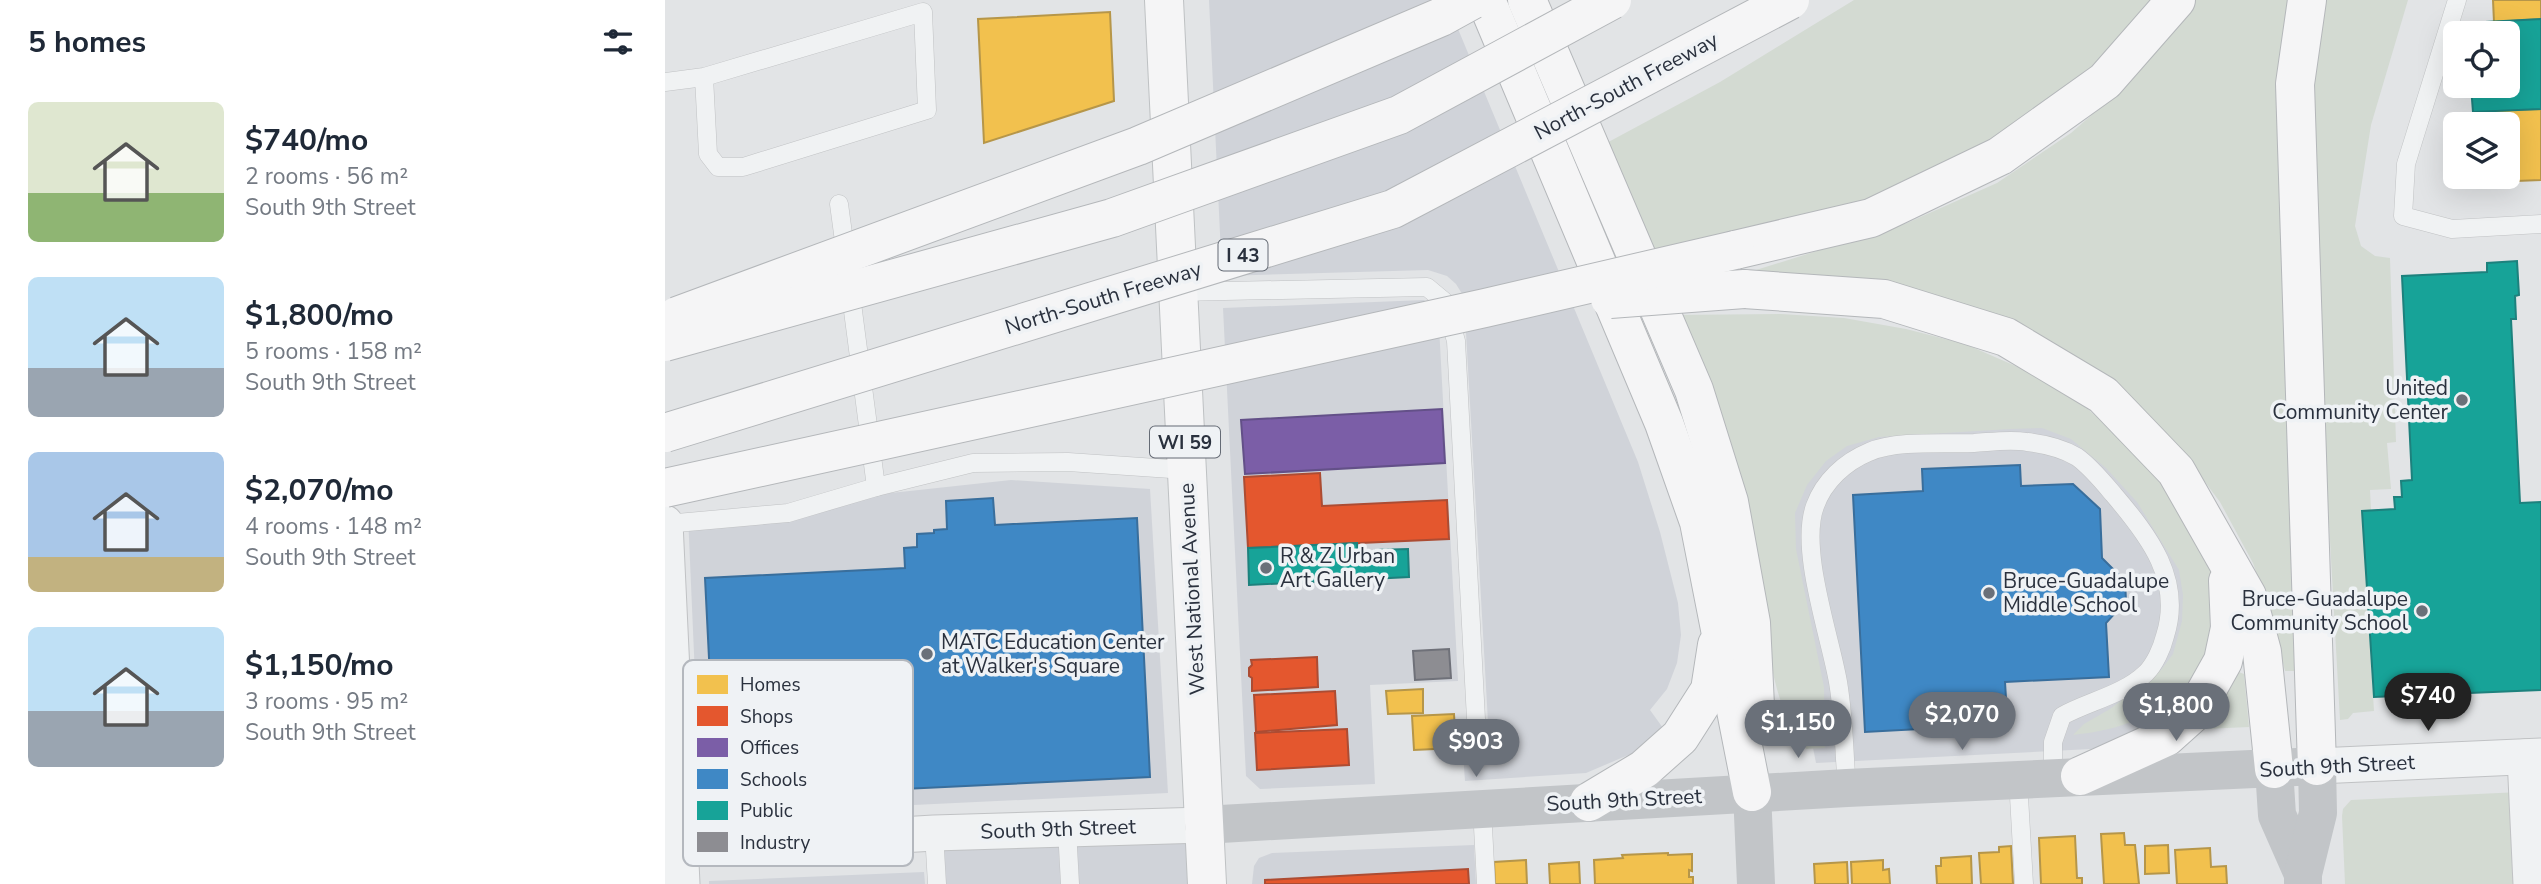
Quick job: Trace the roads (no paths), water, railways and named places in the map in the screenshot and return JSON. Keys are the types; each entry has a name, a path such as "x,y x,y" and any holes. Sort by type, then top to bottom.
{"main road":[{"name":"West National Avenue","path":"1164,0 1207,884"},
{"path":"665,320 1138,146 1441,17 1472,0"},
{"path":"1486,0 1664,423 1699,522 1752,792"},
{"path":"1527,0 1694,390 1729,502 1751,623 1756,696 1752,792"},
{"path":"665,342 1112,218 1399,115 1612,0"},
{"name":"North-South Freeway","path":"665,433 1393,209 1790,0"},
{"path":"665,488 1485,308 1871,218 2000,156 2105,81 2176,0"},
{"path":"2307,0 2295,84 2317,766"},
{"path":"1485,308 1744,289 1884,299 2006,337 2103,395 2176,471 2224,551 2247,596 2262,652 2274,769"},
{"path":"2050,778 2166,737 2195,711 2223,661 2231,628 2224,551"},
{"path":"1589,802 1644,769 1680,737 1710,690 1720,625"}],"street":[{"path":"665,524 673,849 683,884"},
{"name":"South 9th Street","path":"913,834 1204,825 1752,792 2533,756"},
{"path":"2532,884 2533,756"},
{"path":"2303,879 2318,813 2317,766"},
{"path":"2274,769 2277,815 2303,879"},
{"path":"1752,792 1756,884"}],"lane":[{"path":"2457,0 2406,164 2403,216 2452,229 2541,224"},
{"path":"665,82 704,77 923,12 927,110 743,167 718,167 708,154 704,77"},
{"path":"839,204 876,487"},
{"path":"1178,292 1426,287 1445,302 1456,341 1476,719"},
{"path":"1847,788 1838,684 1809,534 1814,507 1826,484 1848,463 1872,450 1900,446 2024,441 2052,446 2077,458 2103,481 2136,520 2157,554 2170,588 2171,617 2162,647 2147,673 2113,694 2061,716 2053,742 2050,778 2024,884"},
{"path":"665,524 788,513 876,487 973,463 1067,462 1186,470"},
{"path":"1482,808 1486,884"},
{"path":"1067,829 1070,884"},
{"path":"934,833 937,884"}],"place":[{"name":"United Community Center","path":"2462,400"},
{"name":"R & Z Urban Art Gallery","path":"1266,568"},
{"name":"Bruce-Guadalupe Middle School","path":"1989,593"},
{"name":"Bruce-Guadalupe Community School","path":"2422,611"},
{"name":"MATC Education Center at Walker's Square","path":"927,654"}]}
